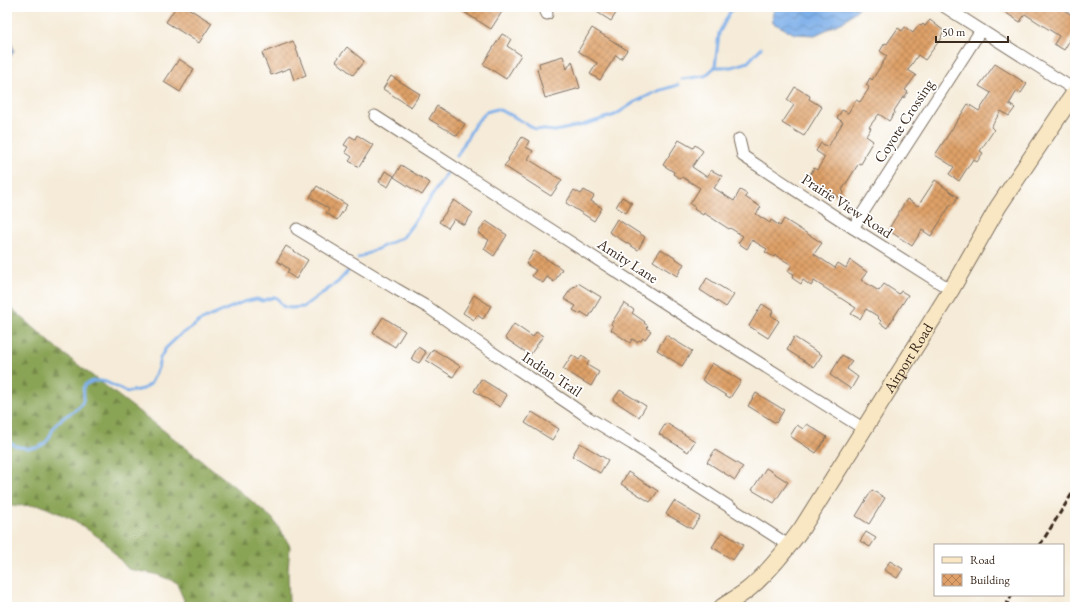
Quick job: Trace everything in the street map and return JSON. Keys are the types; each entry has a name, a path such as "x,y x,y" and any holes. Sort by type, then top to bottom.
{"street":[{"path":"945,7 1075,91"},
{"name":"Coyote Crossing","path":"853,228 981,30"},
{"name":"Airport Road","path":"722,607 750,588 790,546 816,507 950,290 998,207 1075,91"},
{"name":"Amity Lane","path":"375,116 674,309 864,429"},
{"name":"Prairie View Road","path":"739,139 743,156 950,290"},
{"name":"Indian Trail","path":"297,229 429,308 589,418 790,546"}],"green space":[{"path":"7,304 60,351 176,440 273,519 290,546 288,570 290,607 182,607 184,600 176,582 155,574 128,569 104,541 74,520 40,505 12,506 7,509"}],"water":[{"path":"776,7 860,7 843,22 815,35 795,34 773,23 772,18"},
{"path":"7,23 11,30 12,34 9,38 14,50 11,56 7,58"}],"building":[{"path":"176,7 186,7 212,23 199,43 166,22"},
{"path":"456,7 505,7 491,29"},
{"path":"589,7 620,7 611,21"},
{"path":"997,7 1059,7 1075,17 1075,31 1064,50 1054,44 1059,36 1025,14 1020,22"},
{"path":"930,20 944,31 941,36 942,37 925,60 918,55 908,70 916,75 905,90 908,92 904,98 903,97 889,121 879,114 869,127 871,128 866,136 873,141 861,164 859,163 842,190 844,192 840,198 808,178 814,168 817,170 825,157 816,151 821,143 828,147 843,122 837,118 842,110 848,113 856,100 860,102 868,90 869,87 866,85 870,78 872,80 887,56 880,51 885,43 887,44 898,28 902,31 905,27 913,33 919,25 921,26 923,24 925,26"},
{"path":"592,28 627,50 621,59 616,55 600,80 590,74 597,63 578,51"},
{"path":"502,34 511,39 507,46 521,55 506,79 483,64"},
{"path":"293,41 306,75 294,80 290,68 271,75 262,53"},
{"path":"347,47 364,61 353,75 336,61"},
{"path":"563,56 567,69 572,61 580,88 545,98 537,69 540,68 539,63"},
{"path":"179,59 194,69 180,92 164,82"},
{"path":"995,64 1027,84 1021,93 1017,91 1009,104 1015,108 1009,116 1001,111 991,127 994,130 980,151 983,153 977,162 973,159 959,181 949,174 954,167 935,155 968,104 979,111 991,93 979,86"},
{"path":"391,76 420,94 411,107 383,89"},
{"path":"795,87 810,96 809,99 822,107 804,136 782,123 794,105 787,100"},
{"path":"437,106 465,124 457,136 429,119"},
{"path":"357,135 373,145 359,167 349,161 352,157 345,152 348,147 344,145 350,136 355,139"},
{"path":"522,137 529,141 526,147 533,151 528,159 562,180 551,196 504,166"},
{"path":"679,140 693,148 695,145 703,151 692,167 707,177 711,170 722,176 714,188 734,201 740,190 747,194 745,197 761,207 756,214 770,223 771,220 780,226 784,219 822,243 814,254 835,268 838,263 846,268 850,260 867,272 861,280 879,291 884,284 899,294 901,291 908,295 887,328 880,323 881,321 878,318 879,317 866,309 860,319 851,314 856,308 814,281 811,286 803,280 801,284 792,278 794,274 788,271 792,265 775,255 774,257 765,252 767,249 752,240 747,249 738,243 743,236 704,213 703,215 694,209 695,207 690,204 700,188 682,177 681,179 673,174 674,172 663,165"},
{"path":"401,165 430,183 422,195 394,177"},
{"path":"385,171 394,176 388,187 379,182"},
{"path":"935,180 958,197 953,205 951,204 931,236 922,230 912,246 888,230 907,199 918,206"},
{"path":"317,186 347,205 337,220 326,213 329,209 310,197"},
{"path":"574,190 581,194 584,190 594,196 591,201 602,208 594,221 566,203"},
{"path":"622,197 632,203 626,213 616,207"},
{"path":"454,200 473,213 464,225 454,219 448,228 439,222"},
{"path":"617,219 645,237 638,250 609,232"},
{"path":"486,221 507,235 494,256 484,249 489,240 478,233"},
{"path":"286,246 308,260 296,279 287,273 289,269 277,261"},
{"path":"661,249 684,264 677,276 653,261"},
{"path":"534,251 562,269 554,282 547,277 543,283 532,276 536,270 526,264"},
{"path":"707,278 734,295 726,307 700,290"},
{"path":"578,283 601,297 589,317 581,312 580,314 573,310 576,306 564,299 571,289"},
{"path":"474,295 491,306 483,319 477,315 474,320 463,313"},
{"path":"624,303 634,310 632,313 645,322 644,323 648,326 646,328 651,331 645,339 643,338 641,341 639,340 637,342 632,339 630,343 611,330 613,326 611,324"},
{"path":"762,304 773,311 771,315 779,321 768,338 749,326"},
{"path":"383,317 405,331 395,347 373,333"},
{"path":"514,324 533,337 536,332 543,336 530,355 505,338"},
{"path":"666,335 692,351 682,366 657,350"},
{"path":"794,337 822,355 814,367 787,350"},
{"path":"418,347 426,352 419,363 411,359"},
{"path":"433,349 460,366 453,377 426,360"},
{"path":"572,355 579,360 582,356 589,361 587,365 599,372 591,386 563,369"},
{"path":"842,355 852,361 847,369 858,377 851,389 830,375"},
{"path":"712,363 741,381 730,398 702,380"},
{"path":"481,379 507,395 500,407 474,391"},
{"path":"620,390 646,406 639,417 613,400"},
{"path":"756,393 784,410 776,423 748,406"},
{"path":"532,412 559,429 552,440 525,423"},
{"path":"666,423 695,441 688,452 659,434"},
{"path":"807,424 827,437 816,453 790,436 797,425 803,429"},
{"path":"580,443 608,460 600,473 572,456"},
{"path":"715,450 743,467 735,480 707,462"},
{"path":"766,468 788,482 774,503 752,490"},
{"path":"628,472 658,491 650,502 621,484"},
{"path":"872,490 885,498 869,524 856,516"},
{"path":"674,501 700,517 692,529 666,514"},
{"path":"722,532 743,545 733,560 712,547"},
{"path":"866,532 876,538 870,547 860,541"},
{"path":"890,561 903,569 897,578 884,570"}],"waterway":[{"path":"682,79 705,76 715,67 719,33 730,12 735,7"},
{"path":"715,67 732,67 748,62 761,48"},
{"path":"457,156 475,124 486,112 497,109 511,115 535,129 555,131 583,125 615,115 635,102 658,91 678,85"},
{"path":"358,258 403,237 447,173"},
{"path":"7,441 15,446 26,448 41,446 49,438 56,424 77,409 83,401 83,388 86,384 93,381 106,382 127,392 143,389 150,384 153,379 158,368 160,358 166,348 181,334 200,321 243,302 257,299 262,301 274,297 277,298 284,307 303,307 338,282 349,270"},
{"path":"7,416 11,418 7,425"}],"railway":[{"path":"1041,544 1075,489"},
{"path":"1005,607 1011,596"}]}
